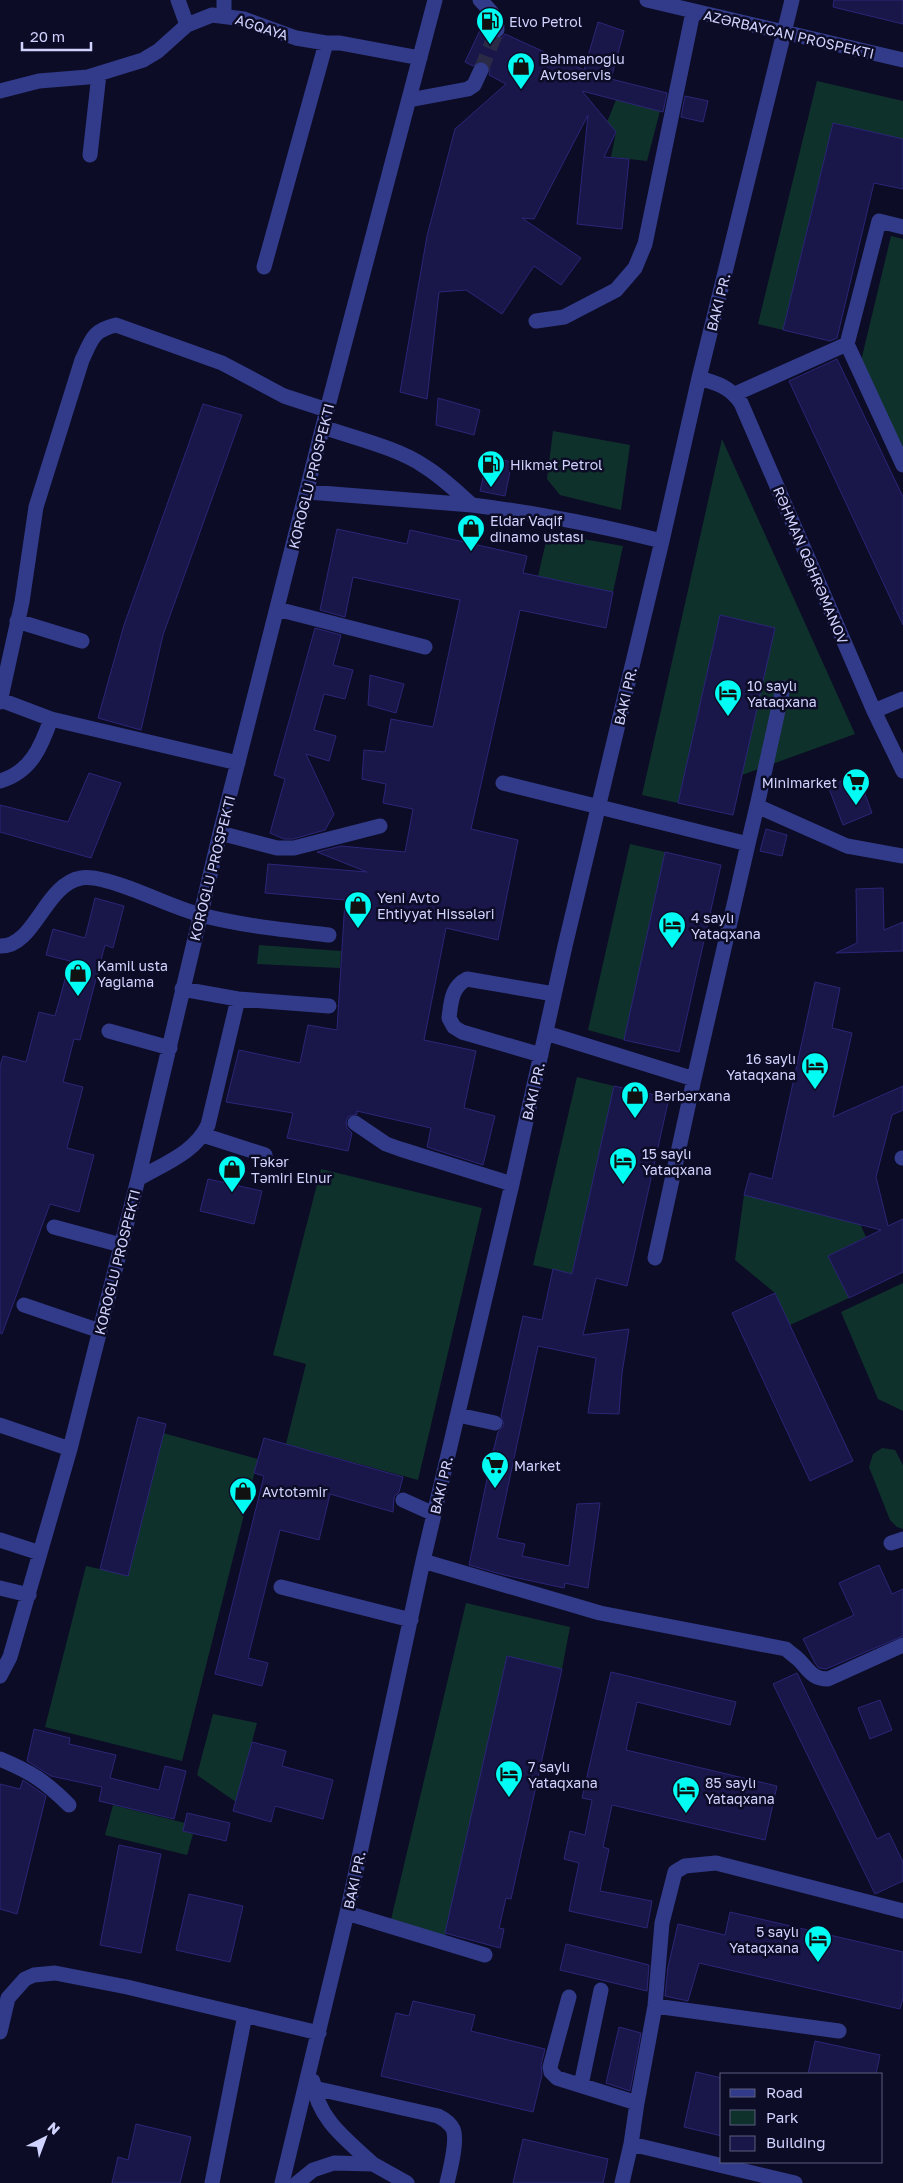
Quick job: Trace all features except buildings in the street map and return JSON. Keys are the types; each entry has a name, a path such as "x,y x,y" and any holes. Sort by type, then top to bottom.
{"street":[{"path":"178,0 187,25"},
{"path":"480,0 493,14 497,22 496,30"},
{"name":"AZƏRBAYCAN PROSPEKTI","path":"647,0 667,2 693,12 903,60"},
{"path":"282,2183 347,1913 423,1561 512,1184 554,994 699,378 792,0"},
{"name":"KOROĞLU PROSPEKTI","path":"0,1676 10,1657 70,1449 170,1048 182,989 220,832 308,492 327,410 420,58 433,1"},
{"name":"AĞQAYA","path":"0,91 39,81 88,77 143,60 158,51 187,25 224,8 244,19 296,38 326,43 340,43 420,58"},
{"path":"536,321 564,317 616,290 635,268 645,244 693,12"},
{"path":"264,267 326,43"},
{"path":"409,100 468,89 474,85 481,70"},
{"path":"90,155 99,74"},
{"path":"903,227 879,221 847,344 903,465"},
{"path":"238,763 51,720 0,701 22,602 36,507 82,360 91,340 100,329 116,326 213,360 244,373 284,396 327,410"},
{"path":"699,378 722,385 735,394 847,344"},
{"name":"RƏHMAN QƏHRƏMANOV","path":"735,394 741,403 874,711 903,771"},
{"path":"323,427 407,456 444,480 472,505"},
{"path":"308,492 423,503 472,505 580,522 662,541"},
{"path":"277,609 425,647"},
{"path":"17,621 82,640"},
{"path":"655,1258 783,688"},
{"path":"874,711 903,699"},
{"path":"0,781 11,778 37,755 51,720"},
{"path":"502,783 748,844"},
{"path":"757,806 847,846 903,856"},
{"path":"220,832 277,848 294,848 380,826"},
{"path":"0,946 8,946 21,939 56,894 71,881 83,877 123,886 200,915 244,924 329,935"},
{"path":"541,1055 462,1032 454,1026 449,1018 453,995 458,983 467,979 554,994"},
{"path":"182,989 238,999 329,1006"},
{"path":"138,1179 192,1147 203,1135 208,1125 238,999"},
{"path":"109,1031 170,1048"},
{"path":"546,1033 694,1079"},
{"path":"354,1123 386,1144 512,1184"},
{"path":"203,1135 265,1156"},
{"path":"54,1227 122,1245"},
{"path":"24,1304 100,1331"},
{"path":"458,1415 496,1423"},
{"path":"0,1425 70,1449"},
{"path":"403,1500 434,1514"},
{"path":"0,1540 40,1553"},
{"path":"423,1561 600,1614 786,1649 799,1660 810,1674 819,1679 828,1679 903,1645"},
{"path":"281,1586 410,1620"},
{"path":"0,1588 29,1595"},
{"path":"0,1759 29,1771 51,1787 69,1805"},
{"path":"622,2183 631,2144 655,2006 662,1923 675,1872 684,1866 716,1863 903,1911"},
{"path":"347,1913 485,1956"},
{"path":"0,2032 8,1998 25,1979 34,1975 55,1973 127,1987 319,2033"},
{"path":"581,2085 601,1990"},
{"path":"569,1996 550,2067 551,2072 557,2078 637,2103"},
{"path":"655,2006 839,2031"},
{"path":"212,2183 245,2015"},
{"path":"311,2062 314,2088 328,2122 374,2164 406,2183"},
{"path":"314,2088 438,2116 447,2122 453,2128 455,2137 447,2183"},
{"path":"631,2144 795,2183"},
{"path":"297,2183 313,2170 334,2163 374,2164"}],"green space":[{"path":"817,81 903,101 903,139 833,123 783,330 758,324"},
{"path":"616,100 660,111 647,161 611,157 616,132 607,122"},
{"path":"891,236 903,239 903,459 860,365"},
{"path":"553,431 630,445 621,510 560,495 547,479"},
{"path":"722,439 855,734 742,775 774,628 720,615 678,803 642,795"},
{"path":"548,533 623,546 613,592 538,576"},
{"path":"630,844 665,852 624,1040 588,1030"},
{"path":"259,945 341,951 340,968 257,964"},
{"path":"577,1077 614,1086 572,1274 533,1265"},
{"path":"321,1169 482,1208 418,1480 286,1444 306,1364 273,1355"},
{"path":"744,1195 858,1219 866,1237 828,1256 849,1298 790,1325 775,1293 735,1260"},
{"path":"903,1283 903,1411 878,1399 841,1312"},
{"path":"163,1433 258,1459 182,1761 45,1727 86,1566 100,1569"},
{"path":"882,1448 895,1450 903,1465 903,1529 897,1527 890,1520 869,1467 873,1454"},
{"path":"466,1603 570,1627 562,1669 507,1656 445,1936 390,1924"},
{"path":"213,1714 257,1723 236,1802 197,1775"},
{"path":"113,1805 185,1823 183,1831 193,1834 187,1855 105,1835"}],"tunnel":[{"path":"481,70 497,30"}],"place":[{"name":"Elvo Petrol","path":"490,45"},
{"name":"Bəhmanoğlu Avtoservis","path":"521,90"},
{"name":"Hikmət Petrol","path":"491,488"},
{"name":"Eldar Vaqif dinamo ustası","path":"471,552"},
{"name":"10 saylı Yataqxana","path":"728,717"},
{"name":"Minimarket","path":"856,806"},
{"name":"Yeni Avto Ehtiyyat Hissələri","path":"358,929"},
{"name":"4 saylı Yataqxana","path":"672,949"},
{"name":"Kamil usta Yağlama","path":"78,997"},
{"name":"16 saylı Yataqxana","path":"815,1090"},
{"name":"Bərbərxana","path":"635,1119"},
{"name":"15 saylı Yataqxana","path":"623,1185"},
{"name":"Təkər Təmiri Elnur","path":"232,1193"},
{"name":"Market","path":"495,1489"},
{"name":"Avtotəmir","path":"243,1515"},
{"name":"7 saylı Yataqxana","path":"509,1798"},
{"name":"85 saylı Yataqxana","path":"686,1814"},
{"name":"5 saylı Yataqxana","path":"818,1963"}]}
